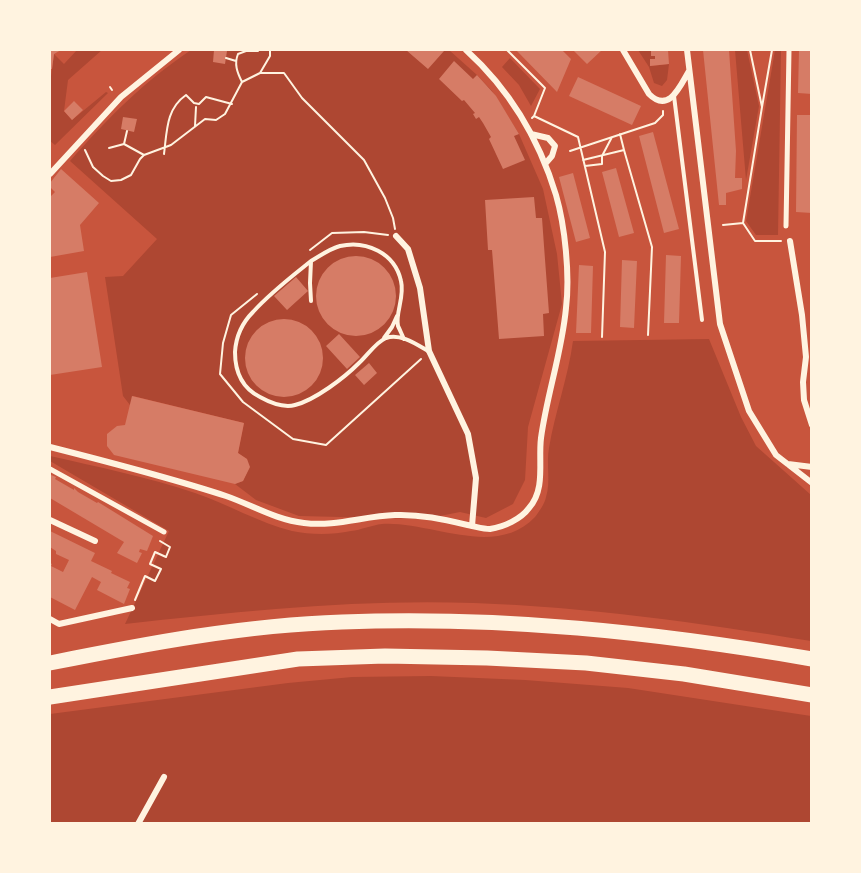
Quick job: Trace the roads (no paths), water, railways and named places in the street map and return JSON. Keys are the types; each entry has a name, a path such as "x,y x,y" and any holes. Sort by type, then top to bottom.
{"highway":[{"path":"50,663 212,634 267,627 342,622 440,621 559,626 682,638 812,659"},
{"path":"50,697 298,659 406,656 586,663 684,674 812,695"}],"street":[{"path":"50,174 121,97 179,50"},
{"path":"50,447 228,497 268,514 303,523 337,524 395,515 427,516 489,529 518,519 530,508 539,485 540,439 567,306 567,258 556,197 545,164 528,126 501,86 466,50"},
{"path":"623,50 654,99 663,101 674,96 689,71"},
{"path":"687,50 720,324 749,411 776,455 812,483"},
{"path":"786,226 789,50"},
{"path":"531,134 548,138 555,146 552,156 545,164"},
{"path":"396,236 408,249 420,288 429,351 468,434 476,478 472,526"},
{"path":"790,241 806,357 803,382 804,400 812,425"},
{"path":"788,464 812,466"},
{"path":"50,469 164,532"},
{"path":"50,520 95,541"},
{"path":"50,619 59,624 132,609"},
{"path":"138,824 164,777"}],"lane":[{"path":"674,96 702,320"},
{"path":"353,244 369,247 385,254 395,265 401,280 402,298 398,312 384,339 358,365 328,387 293,406 269,402 253,394 241,381 235,364 236,343 241,325 262,303 311,261 329,250 353,244"},
{"path":"311,261 311,301"},
{"path":"398,312 398,325 405,339"},
{"path":"384,339 392,337 405,339 429,351"}]}
